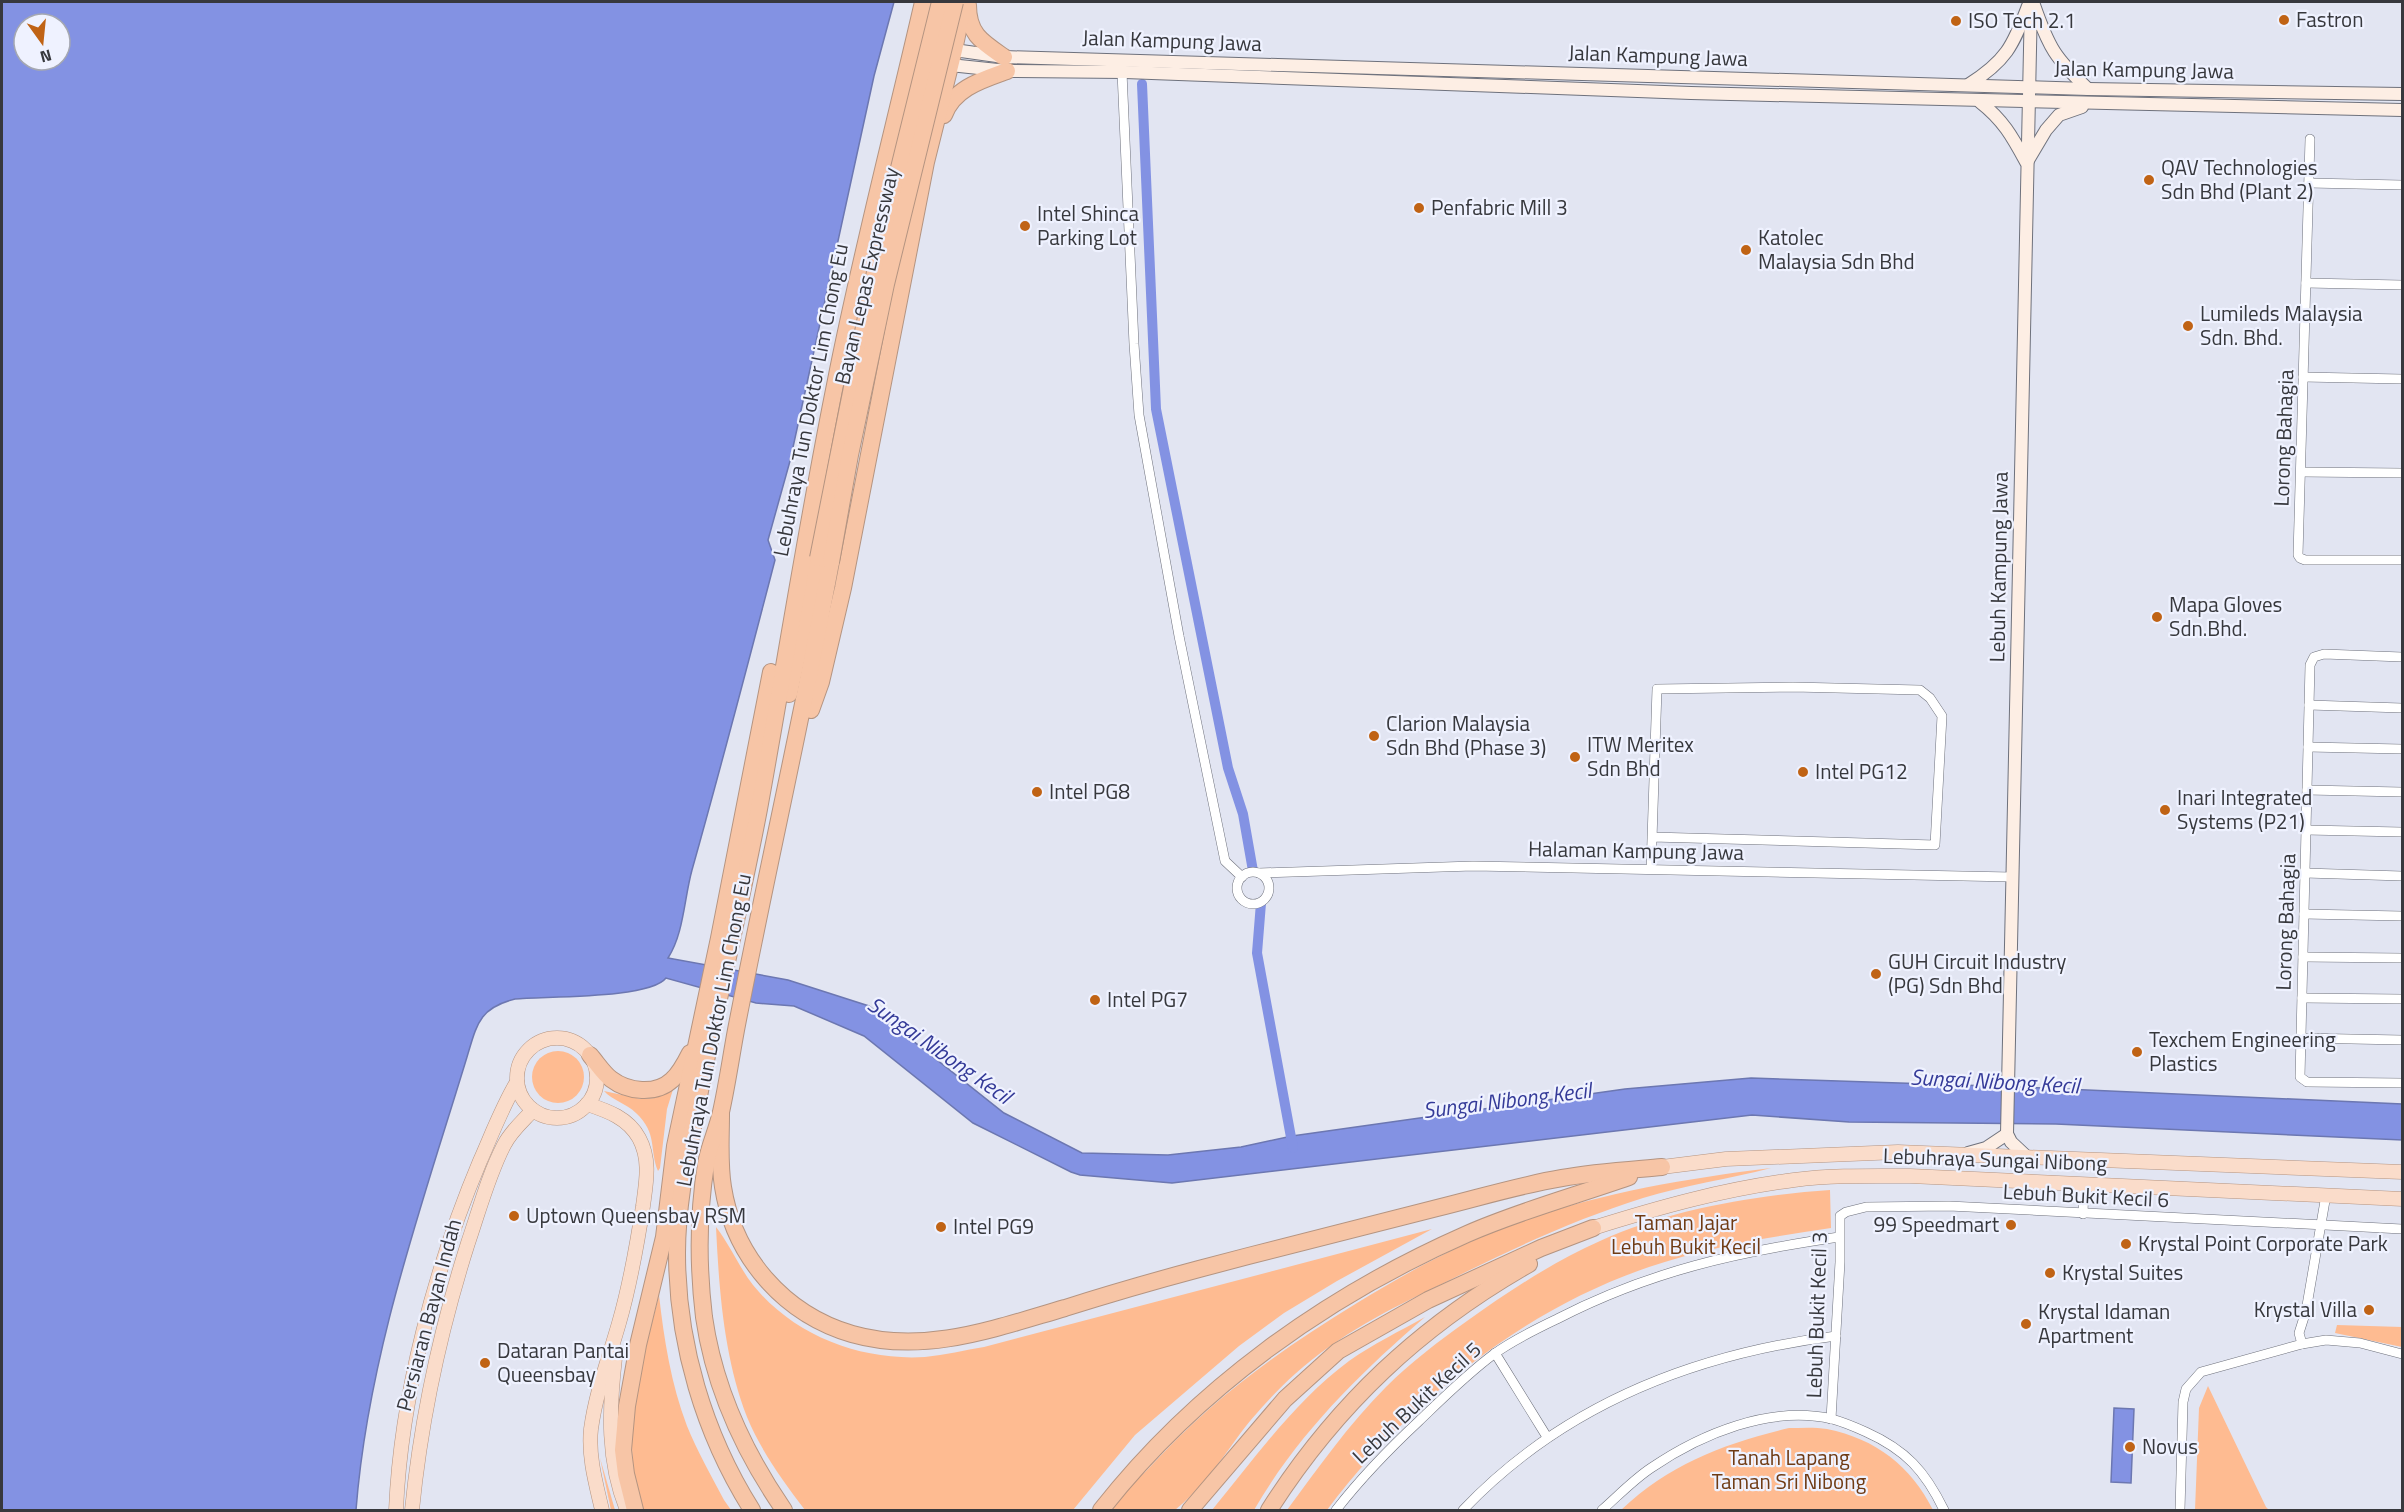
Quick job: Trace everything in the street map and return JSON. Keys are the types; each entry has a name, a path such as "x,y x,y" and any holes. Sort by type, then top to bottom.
{"highway":[{"name":"Lebuhraya Tun Doktor Lim Chong Eu","path":"758,811 792,608 847,328 874,202 923,2"},
{"path":"930,2 928,34 934,52 952,58"},
{"name":"Bayan Lepas Expressway","path":"825,560 882,237 940,2"},
{"name":"Bayan Lepas Expressway","path":"825,560 886,284 954,2"},
{"name":"Lebuhraya Tun Doktor Lim Chong Eu","path":"793,759 821,682 843,588 926,162 966,2"},
{"path":"926,162 946,108 957,94 1005,64 980,41 971,27 966,2"},
{"name":"Lebuhraya Tun Doktor Lim Chong Eu","path":"784,1510 758,1469 734,1422 718,1380 704,1317 700,1264 703,1201 711,1143 721,1114 753,942 793,759 825,560"},
{"name":"Lebuhraya Tun Doktor Lim Chong Eu","path":"752,1510 721,1454 704,1411 687,1351 678,1286 679,1211 711,1009 725,939 825,560"},
{"path":"725,939 729,879 778,634 792,608"},
{"path":"590,1055 613,1081 624,1087 647,1090 671,1082 681,1071 711,1009"},
{"path":"635,1510 623,1450 626,1413 638,1345 664,1238 675,1146 699,1036"},
{"path":"721,1114 723,1185 727,1203 737,1235 761,1274 782,1296 833,1327 854,1334 901,1341 960,1338 1008,1326 1197,1269 1561,1178 1662,1167"},
{"path":"1101,1510 1125,1480 1220,1388 1295,1330 1346,1297 1416,1258 1468,1234 1520,1213 1662,1167"},
{"path":"1190,1510 1285,1399 1322,1364 1348,1345 1479,1275 1593,1228"},
{"path":"1269,1510 1310,1450 1335,1420 1411,1344 1496,1282 1593,1228"}],"main road":[{"path":"564,1038 583,1047 590,1055 596,1067 598,1080 595,1093 578,1112 567,1117 555,1118 544,1116 533,1110 525,1102 517,1082 520,1061 526,1052 543,1040 564,1038"},
{"name":"Persiaran Bayan Indah","path":"396,1510 406,1421 416,1368 445,1253 468,1190 505,1102 517,1082"},
{"path":"587,1104 612,1113 624,1121 639,1137 645,1152 647,1180 639,1234 620,1320 598,1391 591,1430 593,1468 602,1510"},
{"name":"Persiaran Bayan Indah","path":"412,1510 424,1414 452,1295 480,1206 504,1144 533,1110"},
{"name":"Lebuhraya Sungai Nibong","path":"1662,1167 1725,1159 1852,1153 1965,1154 2403,1172"},
{"name":"Lebuhraya Sungai Nibong","path":"1593,1228 1682,1201 1805,1179 1910,1176 2403,1199"},
{"path":"620,1320 610,1402 610,1423 612,1456 627,1510"}],"street":[{"path":"1967,85 2002,59 2014,42 2031,2"},
{"path":"2031,2 2048,45 2060,63 2088,89"},
{"name":"Lebuh Kampung Jawa","path":"2007,1131 2031,2"},
{"path":"914,42 932,46"},
{"name":"Jalan Kampung Jawa","path":"952,58 1122,72 1980,102 2403,110"},
{"name":"Jalan Kampung Jawa","path":"1005,64 2403,94"},
{"path":"1122,72 1139,415 1179,636 1222,849 1225,861 1242,877"},
{"path":"1980,102 1998,116 2026,163 2046,130 2059,115 2090,104"},
{"name":"Lorong Bahagia","path":"2310,139 2298,555 2300,558 2403,560"},
{"path":"2309,183 2403,185"},
{"path":"2306,283 2403,285"},
{"path":"2303,377 2403,379"},
{"path":"2301,472 2403,473"},
{"name":"Lorong Bahagia","path":"2403,657 2324,654 2314,657 2310,665 2300,1077 2302,1080 2403,1083"},
{"path":"1651,869 1657,689 1792,687 1920,690 1930,698 1942,716 1935,845 1653,837"},
{"path":"2309,705 2403,708"},
{"path":"2308,747 2403,749"},
{"path":"2307,790 2403,792"},
{"path":"2306,830 2403,832"},
{"name":"Halaman Kampung Jawa","path":"1259,873 1473,866 2012,877"},
{"path":"1246,873 1259,873 1265,878 1269,888 1263,900 1247,903 1239,896 1237,886 1242,877 1246,873"},
{"path":"2305,873 2403,876"},
{"path":"2304,914 2403,916"},
{"path":"2303,957 2403,958"},
{"path":"2302,998 2403,999"},
{"path":"2301,1038 2403,1040"},
{"path":"1965,1154 1986,1148 2007,1131 2011,1142 2027,1157"},
{"path":"2083,1214 2084,1184"},
{"path":"2301,1344 2299,1333 2324,1226 2326,1196"},
{"name":"Lebuh Bukit Kecil 6","path":"1842,1213 1866,1207 1905,1206 2403,1229"},
{"name":"Lebuh Bukit Kecil 3","path":"1831,1419 1839,1222 1842,1213"},
{"name":"Lebuh Bukit Kecil 5","path":"1336,1510 1394,1445 1456,1385 1495,1353 1529,1333 1590,1302 1666,1273 1725,1257 1839,1237"},
{"path":"1463,1510 1521,1456 1547,1437 1601,1405 1685,1370 1756,1350 1836,1336"},
{"path":"2180,1510 2183,1402 2186,1389 2195,1377 2212,1367 2301,1344 2326,1340 2360,1343 2403,1354"},
{"path":"1495,1353 1547,1437"},
{"path":"1602,1510 1650,1469 1724,1430 1758,1420 1793,1416 1831,1419 1853,1426 1896,1446 1921,1472 1944,1510"}],"green space":[{"path":"553,1051 563,1051 577,1058 584,1077 577,1096 563,1103 553,1103 543,1099 536,1092 532,1082 532,1072 536,1062 543,1055"},
{"path":"675,1083 667,1109 658,1171 650,1135 643,1121 632,1110 604,1091 641,1099 655,1098"},
{"path":"1771,1168 1659,1193 1591,1216 1516,1248 1403,1303 1347,1335 1295,1374 1257,1413 1216,1467 1175,1510 1109,1510 1197,1420 1247,1378 1328,1321 1432,1260 1511,1225 1607,1196 1705,1177"},
{"name":"Taman Jajar Lebuh Bukit Kecil","path":"1830,1190 1831,1228 1739,1243 1671,1260 1601,1286 1556,1308 1470,1364 1431,1397 1359,1470 1327,1510 1287,1510 1347,1431 1372,1401 1396,1378 1425,1352 1499,1299 1548,1268 1600,1241 1654,1221 1743,1200"},
{"path":"716,1227 753,1285 788,1318 830,1342 877,1355 901,1357 925,1357 984,1347 1432,1229 1284,1313 1239,1346 1135,1435 1073,1510 805,1510 759,1442 739,1394 724,1324"},
{"path":"659,1295 669,1361 681,1410 700,1454 731,1510 642,1510 635,1481 632,1428 639,1376"},
{"path":"1425,1317 1331,1406 1290,1456 1254,1510 1212,1510 1276,1431 1329,1377 1367,1349"},
{"path":"2337,1325 2402,1327 2402,1347 2335,1333"},
{"path":"2208,1386 2269,1510 2195,1510 2199,1408"},
{"name":"Tanah Lapang Taman Sri Nibong","path":"1789,1428 1827,1429 1876,1447 1903,1468 1914,1480 1933,1510 1621,1510 1659,1480 1699,1457 1742,1441"},
{"path":"600,1458 615,1510 611,1510"}],"water":[{"path":"2,2 894,2 874,76 790,461 768,540 775,560 692,870 681,927 668,958 788,980 869,1006 1004,1113 1082,1153 1168,1155 1241,1147 1292,1136 1625,1089 1751,1078 2402,1104 2402,1140 2056,1124 1849,1122 1752,1115 1172,1183 1080,1175 1071,1172 973,1123 864,1036 794,1006 756,1003 666,978 656,985 619,993 515,999 494,1007 481,1019 470,1045 415,1225 385,1338 362,1452 356,1510 2,1510"},
{"path":"2114,1408 2134,1409 2131,1483 2111,1482"}],"waterway":[{"path":"1142,84 1156,409 1228,768 1243,814 1253,871"},
{"path":"1261,903 1257,953 1293,1148"}],"place":[{"name":"Fastron","path":"2284,20"},
{"name":"ISO Tech 2.1","path":"1956,21"},
{"name":"QAV Technologies Sdn Bhd (Plant 2)","path":"2149,180"},
{"name":"Penfabric Mill 3","path":"1419,208"},
{"name":"Intel Shinca Parking Lot","path":"1025,226"},
{"name":"Katolec Malaysia Sdn Bhd","path":"1746,250"},
{"name":"Lumileds Malaysia Sdn. Bhd.","path":"2188,326"},
{"name":"Mapa Gloves Sdn.Bhd.","path":"2157,617"},
{"name":"Clarion Malaysia Sdn Bhd (Phase 3)","path":"1374,736"},
{"name":"ITW Meritex Sdn Bhd","path":"1575,757"},
{"name":"Intel PG12","path":"1803,772"},
{"name":"Intel PG8","path":"1037,792"},
{"name":"Inari Integrated Systems (P21)","path":"2165,810"},
{"name":"GUH Circuit Industry (PG) Sdn Bhd","path":"1876,974"},
{"name":"Intel PG7","path":"1095,1000"},
{"name":"Texchem Engineering Plastics","path":"2137,1052"},
{"name":"Uptown Queensbay RSM","path":"514,1216"},
{"name":"99 Speedmart","path":"2011,1225"},
{"name":"Intel PG9","path":"941,1227"},
{"name":"Krystal Point Corporate Park","path":"2126,1244"},
{"name":"Krystal Suites","path":"2050,1273"},
{"name":"Krystal Villa","path":"2369,1310"},
{"name":"Krystal Idaman Apartment","path":"2026,1324"},
{"name":"Dataran Pantai Queensbay","path":"485,1363"},
{"name":"Novus","path":"2130,1447"}],"water label":[{"name":"Sungai Nibong Kecil","path":"940,1050"},
{"name":"Sungai Nibong Kecil","path":"1995,1081"},
{"name":"Sungai Nibong Kecil","path":"1507,1100"}]}
